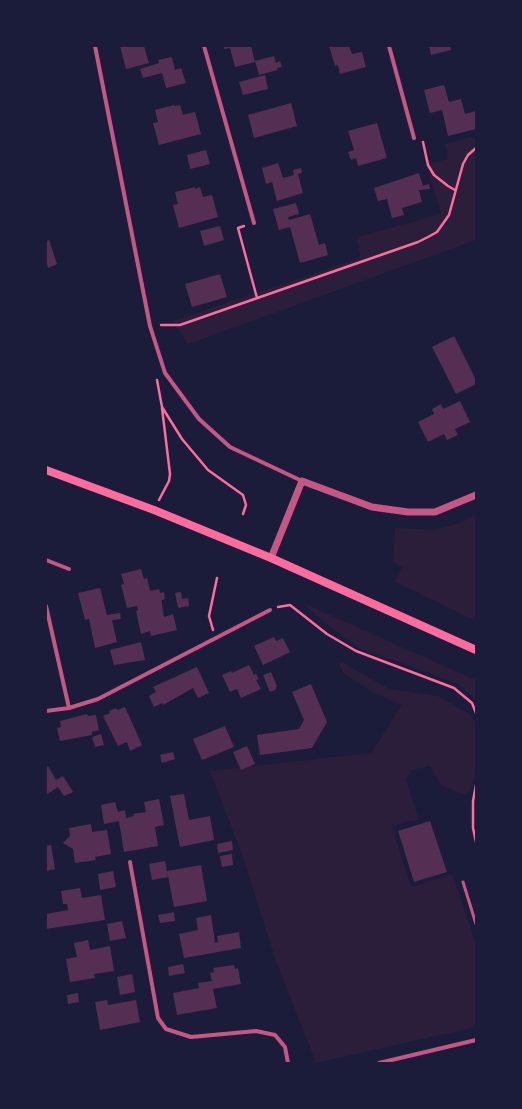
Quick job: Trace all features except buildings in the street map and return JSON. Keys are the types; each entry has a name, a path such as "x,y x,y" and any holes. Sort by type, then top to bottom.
{"main road":[{"path":"46,470 154,510 271,558 476,650"}],"street":[{"path":"95,46 150,326 165,373 199,419 230,446 302,481 372,507 408,512 435,512 476,495"},
{"path":"204,46 254,223"},
{"path":"389,46 414,138"},
{"path":"271,558 302,481"},
{"path":"46,560 69,570"},
{"path":"46,606 69,708"},
{"path":"46,711 69,708 98,699 173,662 215,638 270,610"},
{"path":"130,862 158,1018 166,1029 191,1037 256,1031 275,1035 284,1047 288,1063"},
{"path":"379,1063 476,1040"}],"lane":[{"path":"463,882 476,924"}],"path":[{"path":"414,138 422,136 428,165 434,175 455,190"},
{"path":"150,326 180,325 418,242 428,237 437,232 449,215 463,164 468,155 476,148"},
{"path":"254,223 238,228 257,298"},
{"path":"154,510 169,481 170,474 162,407 157,380 165,373"},
{"path":"162,407 182,439 208,470 243,495 246,506 243,514"},
{"path":"215,638 209,616 217,578"},
{"path":"270,610 287,604 290,605 327,634 356,651 454,688 472,703 476,713"},
{"path":"476,786 472,801 473,828 476,842"}],"shaded area":[{"path":"476,136 476,240 188,344 173,321 360,258 357,237 441,214 426,164 448,159 445,144"},
{"path":"476,514 476,621 395,582 402,567 393,562 395,528 435,530 461,523"},
{"path":"303,603 476,680 476,700 458,684 357,647 326,624"},
{"path":"342,662 389,689 438,696 470,714 476,723 476,769 473,785 465,795 441,785 430,766 412,770 406,779 419,820 403,822 392,827 411,887 452,874 476,944 476,1027 316,1063 276,961 243,858 210,771 371,753 402,705 370,691 342,672 339,663"}]}
